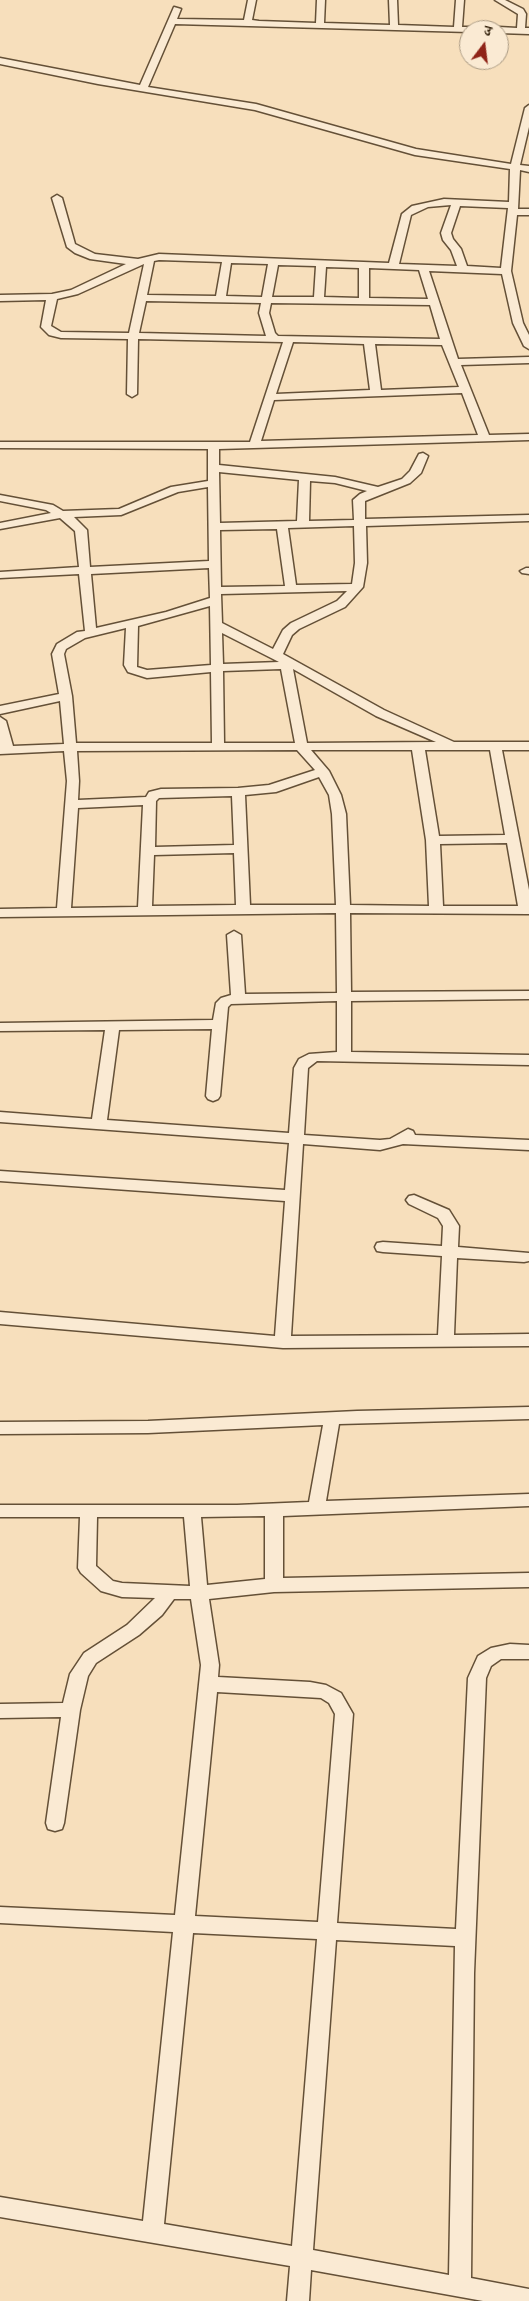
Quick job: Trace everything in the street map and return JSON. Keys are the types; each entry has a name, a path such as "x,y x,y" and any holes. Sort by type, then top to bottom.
{"street":[{"path":"252,0 248,18 252,22"},
{"path":"320,26 321,0"},
{"path":"393,0 394,27"},
{"path":"172,21 458,29 460,0"},
{"path":"499,0 520,11 522,14 525,31 509,30"},
{"path":"142,88 178,9"},
{"path":"0,61 256,107 415,152 529,169"},
{"path":"528,112 515,167 513,208 506,271 518,323 529,346"},
{"path":"57,198 70,245 78,251 94,256 138,262"},
{"path":"457,202 446,233 448,240 456,248 463,269"},
{"path":"393,266 407,214 415,208 427,204 457,202 513,208 529,212"},
{"path":"0,298 52,297 74,292 150,258 227,259 506,271"},
{"path":"132,394 133,336 150,258"},
{"path":"221,299 227,259"},
{"path":"274,261 265,299 264,313 270,334 276,340"},
{"path":"319,300 321,263"},
{"path":"364,265 364,301"},
{"path":"423,267 446,342 485,438"},
{"path":"52,297 46,327 53,333 276,340 446,342"},
{"path":"141,298 434,302"},
{"path":"254,445 289,340"},
{"path":"369,341 376,393"},
{"path":"454,362 529,360"},
{"path":"270,397 466,390"},
{"path":"0,445 214,446 529,437"},
{"path":"214,446 215,668 218,747"},
{"path":"276,655 287,633 295,626 341,604 357,587 361,563 359,500 364,496 406,481 415,472 422,456"},
{"path":"214,468 335,480 381,491"},
{"path":"303,525 305,476"},
{"path":"0,526 63,514 121,512 175,489 214,483"},
{"path":"0,498 49,507 63,514 81,530 91,633"},
{"path":"215,527 529,518"},
{"path":"282,526 291,589"},
{"path":"0,576 216,564"},
{"path":"64,912 73,781 66,696 58,654 61,647 74,638 132,624 216,596 291,589 357,587"},
{"path":"132,624 132,669 147,674 215,668 291,665"},
{"path":"216,625 276,655 380,713 452,744"},
{"path":"291,665 302,748 323,771 334,795 339,814 343,908 344,1056"},
{"path":"0,710 66,696"},
{"path":"0,721 4,750 71,747 302,748 452,744 529,746"},
{"path":"418,745 433,840 436,909"},
{"path":"0,914 343,908 528,910 495,745"},
{"path":"146,910 150,801 154,795 161,793 238,792 271,788 323,771"},
{"path":"238,792 243,909"},
{"path":"72,804 150,801"},
{"path":"433,840 513,839"},
{"path":"148,851 241,849"},
{"path":"234,935 238,998"},
{"path":"213,1096 221,1006 226,1001 238,998 529,995"},
{"path":"99,1124 113,1024"},
{"path":"0,1027 219,1024"},
{"path":"283,1342 301,1068 304,1062 314,1058 344,1056 529,1060"},
{"path":"0,1117 380,1145 394,1143 404,1137 529,1145"},
{"path":"0,1176 292,1196"},
{"path":"414,1200 435,1209 448,1218 451,1226 446,1340"},
{"path":"382,1247 524,1257"},
{"path":"0,1318 283,1342 529,1340"},
{"path":"0,1428 148,1427 332,1418 529,1413"},
{"path":"316,1508 332,1418"},
{"path":"0,1512 192,1511 529,1500"},
{"path":"274,1509 274,1585"},
{"path":"89,1511 87,1568 107,1586 122,1590 199,1593 274,1585 529,1580"},
{"path":"152,2232 210,1665 199,1593 192,1511"},
{"path":"55,1823 71,1710 79,1674 90,1658 133,1630 156,1610 169,1592"},
{"path":"460,2286 466,1938 477,1678 484,1661 497,1653 510,1651 529,1652"},
{"path":"208,1684 310,1688 326,1692 335,1698 344,1714 298,2301"},
{"path":"0,1711 71,1710"},
{"path":"0,1915 326,1933 466,1938"},
{"path":"0,2207 529,2299"}]}
